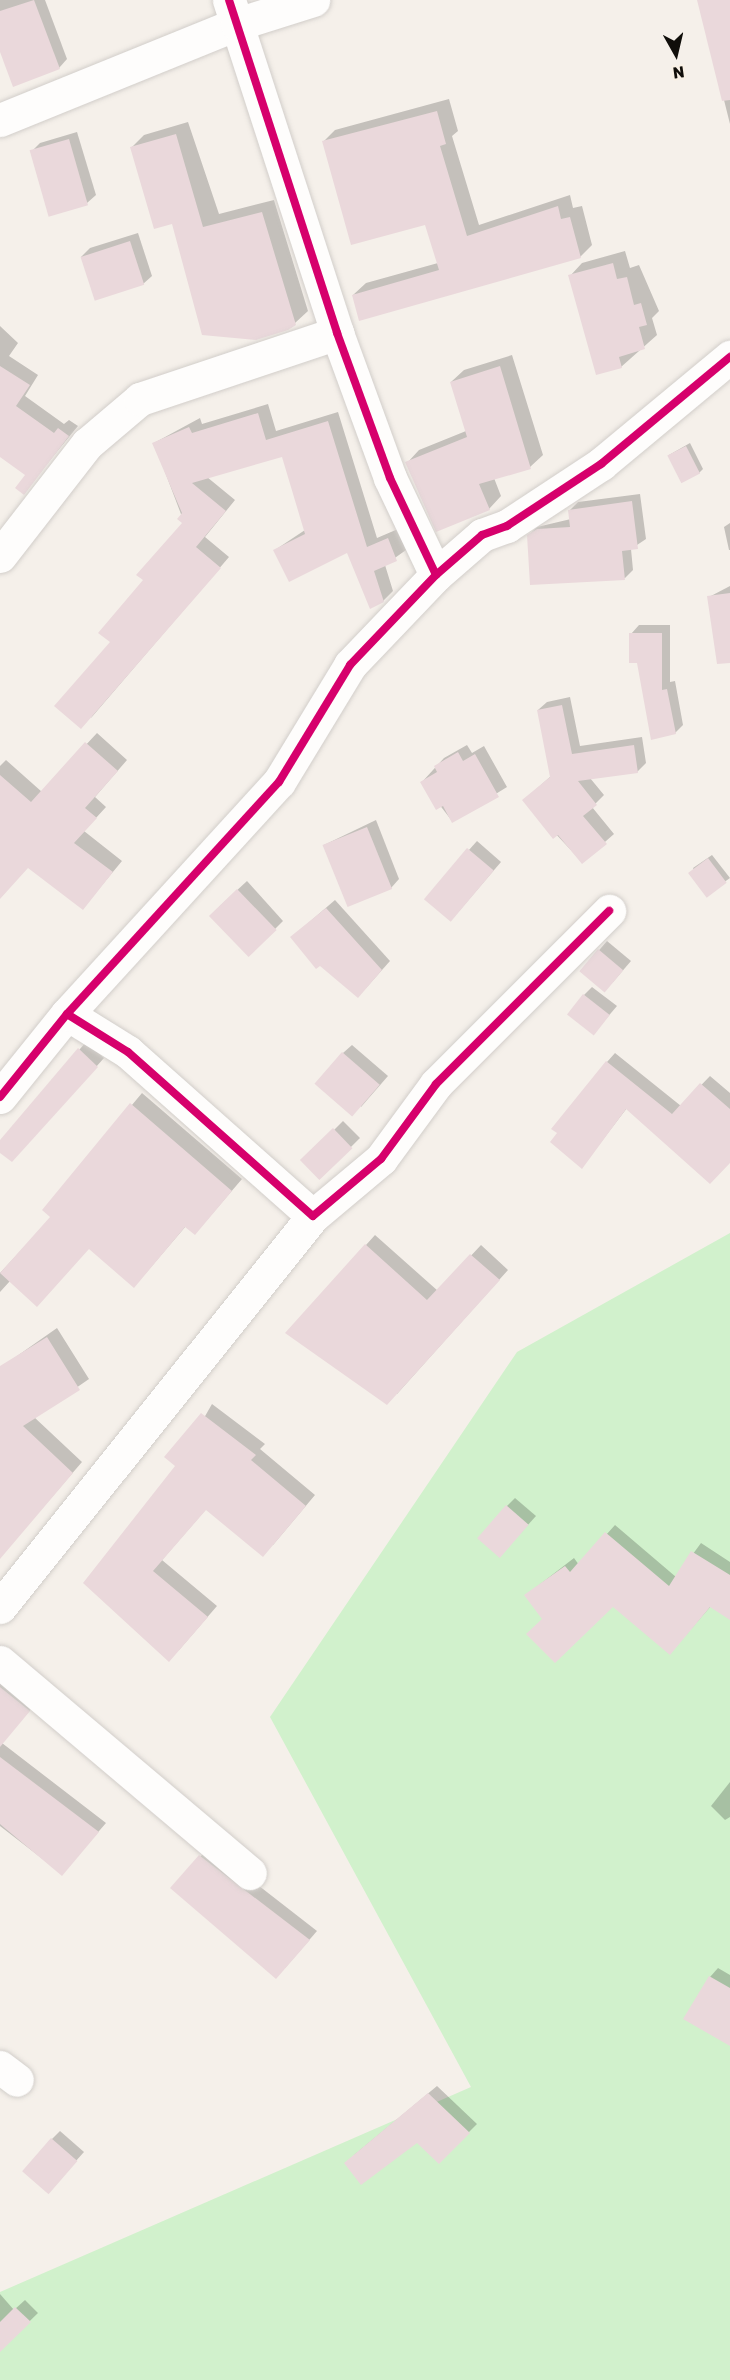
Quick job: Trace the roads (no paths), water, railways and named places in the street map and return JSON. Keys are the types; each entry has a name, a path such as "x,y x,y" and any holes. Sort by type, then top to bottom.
{"street":[{"path":"0,120 233,12 313,0"},
{"path":"233,12 337,333 390,478 435,575"},
{"path":"0,556 87,444 140,399 337,333"},
{"path":"0,1097 67,1014 279,782 350,665 435,575 482,536 507,526 601,464 730,357"},
{"path":"0,1607 313,1216 381,1160 436,1084 609,911"},
{"path":"67,1014 128,1052 313,1216"},
{"path":"0,1662 250,1874"}]}
